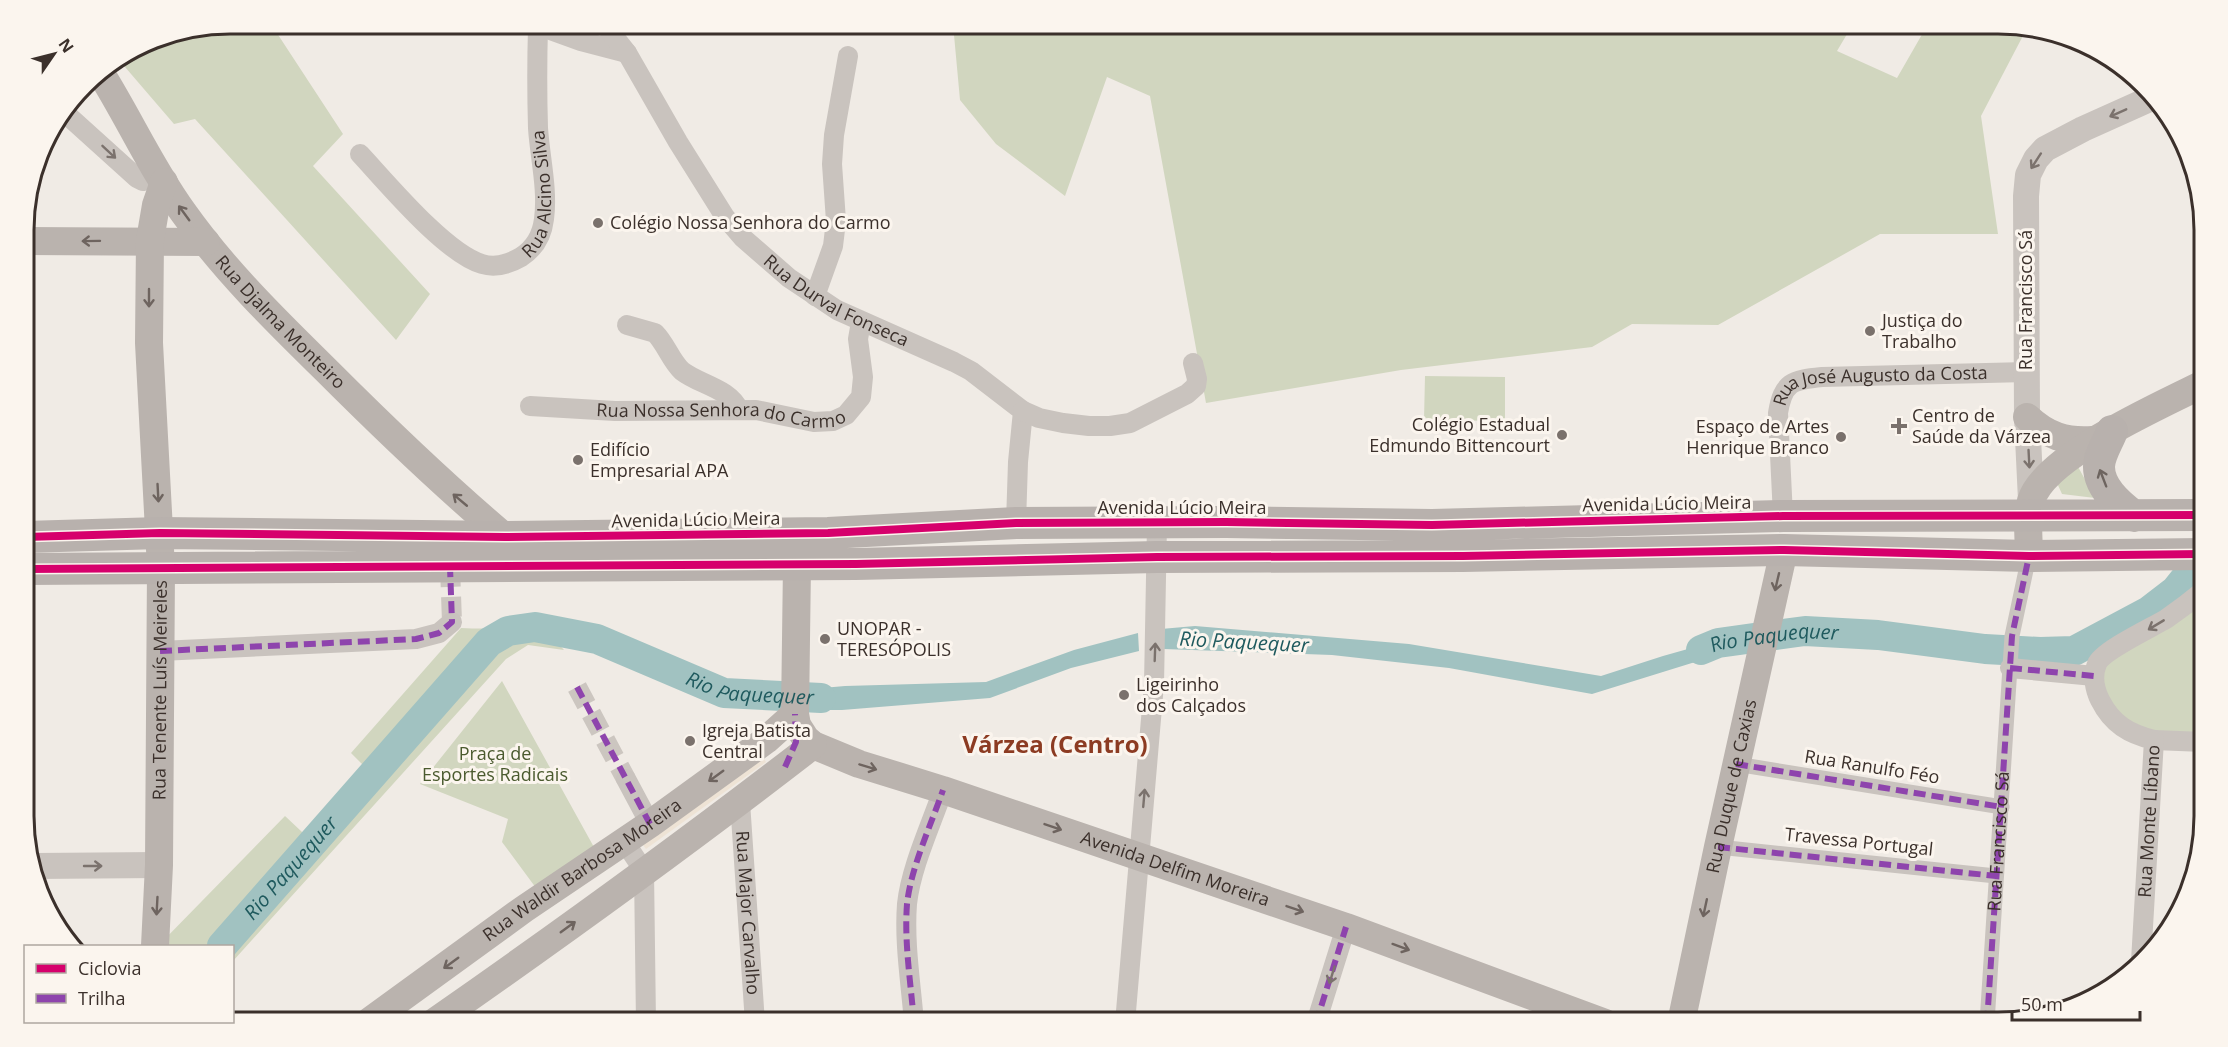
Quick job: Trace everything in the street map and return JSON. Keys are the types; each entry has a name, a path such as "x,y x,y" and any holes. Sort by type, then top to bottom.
{"main road":[{"name":"Rua Djalma Monteiro","path":"105,80 159,175 206,242 267,310 396,440 448,489 505,537"},
{"name":"Rua Tenente Luís Meireles","path":"155,945 159,865 161,568 149,343 150,240 159,175"},
{"path":"35,241 206,242"},
{"path":"2030,508 2045,480 2103,435 2194,389"},
{"path":"2026,417 2047,433 2072,441 2103,435"},
{"path":"2103,435 2099,467 2101,478 2113,496 2134,516"},
{"name":"Avenida Lúcio Meira","path":"34,537 160,534 505,537 828,533 1016,523 1226,522 1432,525 2030,508 2134,516 2194,515"},
{"name":"Rua Francisco Sá","path":"2029,555 2030,508"},
{"path":"34,569 797,564 1157,557 1452,556 1784,550 2029,555 2190,554"},
{"name":"Rua Duque de Caxias","path":"1683,1012 1784,550"},
{"path":"797,564 794,699 800,732 813,745"},
{"name":"Rua Waldir Barbosa Moreira","path":"382,1012 766,740 794,699"},
{"path":"766,740 785,767"},
{"name":"Rua Waldir Barbosa Moreira","path":"449,1012 740,802 813,745"},
{"name":"Avenida Delfim Moreira","path":"813,745 858,764 943,790 1346,927 1575,1012"},
{"path":"498,929 521,962"}],"street":[{"name":"Rua Alcino Silva","path":"360,154 427,224 450,246 465,256 481,264 493,266 504,265 528,253 538,240 544,218 538,129 536,34"},
{"path":"565,34 627,53"},
{"name":"Rua Durval Fonseca","path":"612,34 627,53 678,142 725,217 760,254 789,278 837,310 954,362 1023,411 1039,418 1089,426 1130,423 1187,393 1196,386 1197,379 1193,363"},
{"path":"815,296 833,246 836,221 834,135 848,56"},
{"name":"Rua Francisco Sá","path":"2030,508 2026,417 2026,196 2028,175 2036,159 2045,149 2144,101"},
{"path":"70,117 137,178 143,181 159,175"},
{"name":"Rua Nossa Senhora do Carmo","path":"530,406 615,411 756,410 822,423 833,421 846,415 861,397 864,388 858,339 861,322"},
{"path":"627,325 655,333 680,369 697,381 724,394 736,403 739,410"},
{"name":"Rua José Augusto da Costa","path":"1783,516 1778,413 1780,397 1785,387 1792,382 1822,377 2026,372"},
{"path":"1016,523 1018,462 1023,411"},
{"path":"1126,1012 1154,684 1157,524"},
{"name":"Rua Francisco Sá","path":"1988,1012 2012,636 2029,555"},
{"path":"2011,665 2094,676 2097,664 2108,652 2169,617 2194,598"},
{"path":"160,651 416,639 439,633 452,622"},
{"name":"Rua Monte Líbano","path":"2094,676 2098,697 2107,714 2120,727 2137,736 2154,740 2142,949"},
{"path":"785,767 796,742 794,699"},
{"path":"2154,740 2194,742"},
{"name":"Rua Ranulfo Féo","path":"1736,764 2002,807"},
{"path":"626,779 650,824"},
{"path":"913,1012 907,946 908,901 921,853 943,790"},
{"name":"Rua Major Carvalho","path":"740,802 754,1012"},
{"path":"624,842 644,871 646,1012"},
{"name":"Travessa Portugal","path":"1718,847 1996,876"},
{"path":"41,866 159,865"},
{"path":"1319,1012 1346,927"}],"green space":[{"path":"230,34 278,34 343,134 313,166 430,294 396,340 195,119 174,124 124,66 155,49 192,38"},
{"path":"954,34 1847,34 1837,51 1897,78 1922,34 2023,36 1981,116 1998,234 1880,234 1718,325 1632,324 1592,347 1401,370 1206,403 1150,96 1107,77 1065,196 996,144 960,100"},
{"path":"1425,376 1505,377 1505,421 1424,420"},
{"path":"2076,463 2095,498 2062,494 2057,483"},
{"path":"2194,606 2194,735 2153,737 2114,716 2099,675 2107,655"},
{"path":"461,628 530,632 555,641 564,650 528,645 506,659 234,960 234,945 159,945 285,816 318,847 378,780 351,753"},
{"name":"Praça de Esportes Radicais","path":"502,681 595,849 536,888 502,842 508,819 420,784"}],"shaded area":[{"path":"761,754 766,762 646,849 640,841"}],"water":[{"path":"1195,626 1409,644 1601,676 1741,634 1737,649 1592,694 1449,668 1332,655 1163,649 1161,629"},
{"path":"1138,633 1139,651 1071,668 990,698 842,710 813,710 811,689 986,682 1074,650"}],"waterway":[{"name":"Rio Paquequer","path":"1701,650 1718,643 1805,631 1878,635 1985,649 2074,651 2149,611 2175,591 2194,567"},
{"name":"Rio Paquequer","path":"223,945 489,642 508,631 535,627 597,639 724,693 821,698"}],"tunnel":[{"path":"450,567 452,622"},
{"path":"577,687 626,779"}],"marked path":[{"path":"1988,1012 2012,636 2029,556"},
{"path":"160,651 416,639 439,633 452,622 450,567"},
{"path":"2010,668 2094,676"},
{"path":"577,687 650,824"},
{"path":"785,767 796,742 795,714"},
{"path":"1736,764 2002,807"},
{"path":"913,1012 907,949 907,904 917,861 943,790"},
{"path":"1718,847 1996,876"},
{"path":"1319,1012 1346,927"}],"cycle path":[{"path":"34,537 160,533 505,537 828,533 1016,523 1226,522 1432,525 1783,516 2194,515"},
{"path":"34,569 856,564 1157,557 1463,556 1784,550 2029,556 2194,554"}],"place":[{"name":"Colégio Nossa Senhora do Carmo","path":"598,223"},
{"name":"Justiça do Trabalho","path":"1870,331"},
{"name":"Centro de Saúde da Várzea","path":"1899,426"},
{"name":"Colégio Estadual Edmundo Bittencourt","path":"1562,435"},
{"name":"Espaço de Artes Henrique Branco","path":"1841,437"},
{"name":"Edifício Empresarial APA","path":"578,460"},
{"name":"UNOPAR - TERESÓPOLIS","path":"825,639"},
{"name":"Ligeirinho dos Calçados","path":"1124,695"},
{"name":"Igreja Batista Central","path":"690,741"}],"district":[{"name":"Várzea (Centro)","path":"1055,745"}]}
